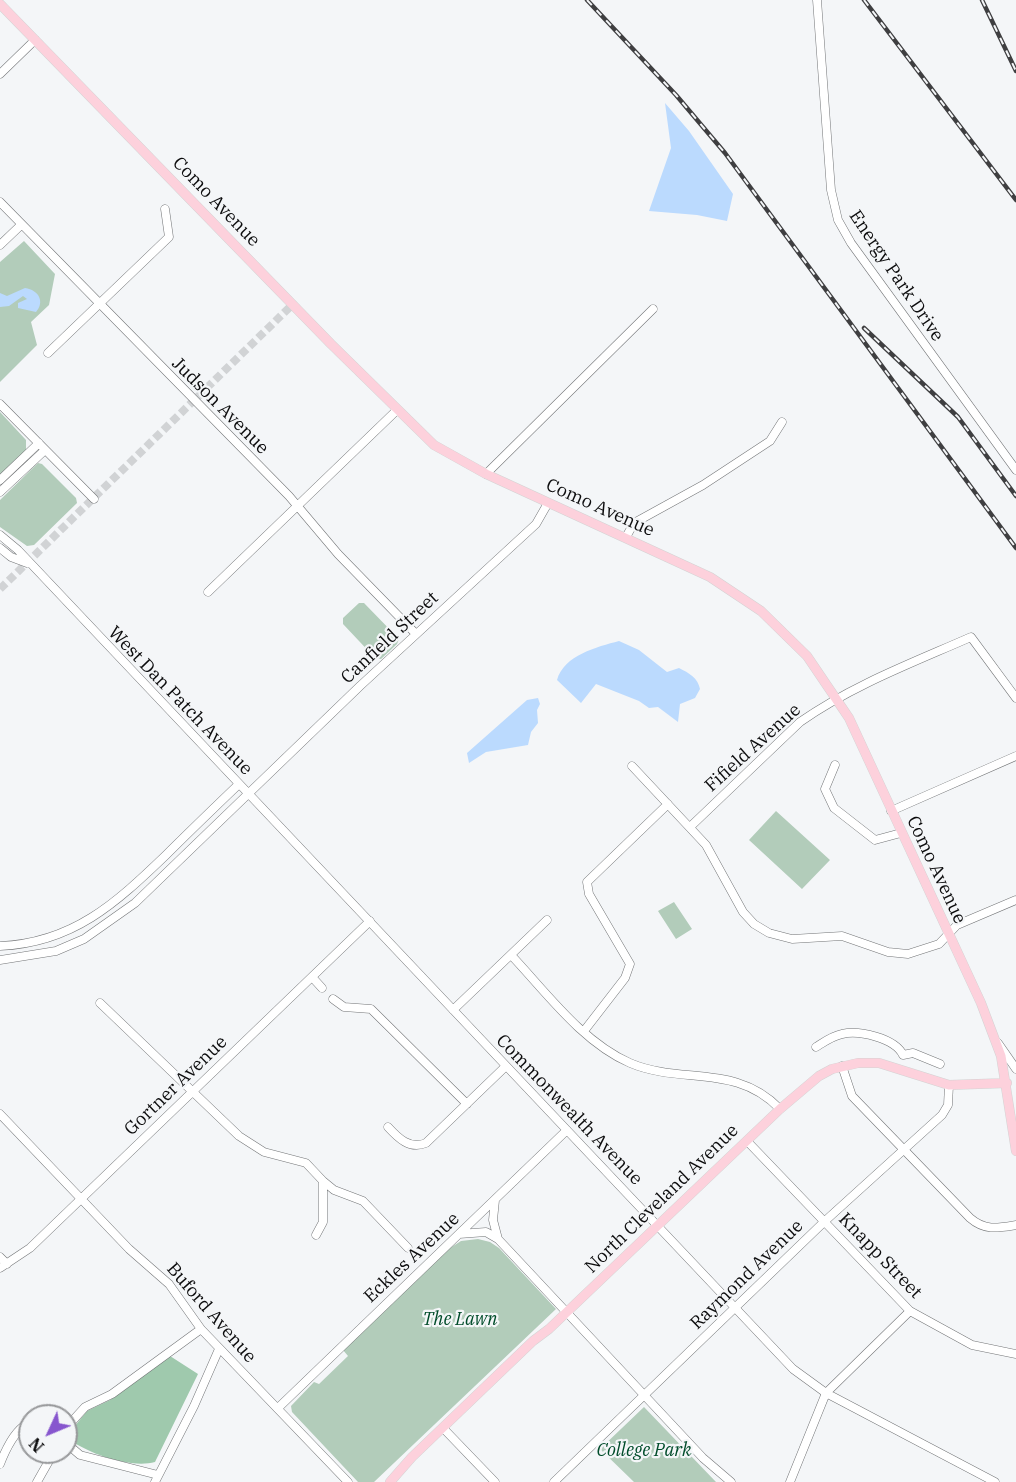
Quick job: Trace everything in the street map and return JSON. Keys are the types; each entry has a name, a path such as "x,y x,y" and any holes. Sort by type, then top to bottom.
{"main road":[{"name":"Como Avenue","path":"0,4 397,410 434,445 486,474 710,577 746,599 794,642 837,697 994,1038 1011,1083 1016,1151"},
{"name":"North Cleveland Avenue","path":"390,1482 412,1456 780,1109 819,1076 842,1065 879,1063 949,1085 1011,1083"}],"street":[{"name":"Energy Park Drive","path":"818,0 831,190 838,220 851,243 1016,470"},
{"path":"0,74 35,40"},
{"name":"Judson Avenue","path":"0,202 297,506 338,554 416,634"},
{"path":"48,353 169,237 165,209"},
{"path":"0,244 21,225"},
{"path":"486,474 653,309"},
{"path":"0,404 94,500"},
{"path":"208,592 397,410"},
{"path":"626,537 634,523 703,484 770,441 782,422"},
{"path":"0,480 39,443"},
{"path":"0,492 45,450"},
{"name":"Canfield Street","path":"0,960 56,951 108,923 135,903 416,634 536,524 548,503"},
{"name":"West Dan Patch Avenue","path":"0,535 18,549 27,563 311,860"},
{"name":"West Dan Patch Avenue","path":"0,548 11,557 27,563"},
{"name":"Fifield Avenue","path":"690,827 800,722 837,697 971,637 1016,698"},
{"path":"891,812 1016,756"},
{"path":"835,765 825,789 834,808 875,840 901,832"},
{"path":"632,766 712,852 747,916 769,933 792,939 842,936 903,955 939,944 957,925 1016,900"},
{"path":"0,946 24,944 67,931 122,898 239,784"},
{"path":"584,1031 625,978 630,964 589,894 586,886 588,880 668,804"},
{"name":"Commonwealth Avenue","path":"311,860 793,1369 826,1393 995,1482"},
{"path":"453,1010 547,920"},
{"name":"Gortner Avenue","path":"4,1266 30,1248 370,921"},
{"path":"67,931 72,944"},
{"path":"511,955 584,1031 606,1050 636,1065 668,1073 732,1080 756,1090 780,1109"},
{"path":"312,977 322,988"},
{"path":"333,999 344,1007 371,1009 466,1104"},
{"path":"100,1004 247,1142 264,1152 306,1163 334,1190 363,1201 408,1248"},
{"path":"816,1047 835,1036 854,1033 888,1042 897,1047 903,1055 902,1070"},
{"path":"994,1038 1016,1069"},
{"path":"903,1055 912,1053 940,1064"},
{"path":"842,1065 852,1096 978,1225 991,1229 1016,1225"},
{"path":"388,1127 406,1142 422,1145 506,1066"},
{"name":"Raymond Avenue","path":"554,1482 825,1221 944,1112 949,1085"},
{"name":"Buford Avenue","path":"0,1114 129,1249 169,1284 201,1329 219,1349 348,1482"},
{"name":"Eckles Avenue","path":"278,1408 567,1130"},
{"name":"Knapp Street","path":"747,1141 910,1311 972,1345 1016,1354"},
{"path":"316,1235 323,1222 323,1181"},
{"path":"495,1200 493,1220 498,1239"},
{"path":"457,1235 474,1231 486,1232 498,1239 703,1458 731,1482"},
{"path":"0,1257 4,1266"},
{"path":"790,1482 826,1393 910,1311"},
{"path":"78,1415 85,1407 112,1394 201,1329"},
{"path":"78,1453 156,1478 194,1406 219,1349"},
{"path":"443,1428 495,1482"},
{"path":"0,1464 18,1433"},
{"path":"38,1482 48,1464"}],"green space":[{"path":"24,241 55,274 49,305 31,322 37,345 0,382 0,262"},
{"path":"0,412 26,440 26,450 0,475"},
{"path":"38,463 42,464 76,498 77,503 34,545 27,546 0,527 0,500"},
{"path":"359,603 364,603 399,639 397,644 381,659 375,658 343,624 343,618"},
{"path":"776,811 830,860 802,889 749,840"},
{"path":"674,902 692,929 676,939 658,911"},
{"name":"The Lawn","path":"478,1239 490,1242 499,1248 556,1309 374,1482 358,1482 292,1412 291,1406 314,1382 319,1384 348,1356 343,1350 450,1248 461,1241"},
{"path":"170,1356 198,1374 155,1462 145,1464 121,1461 96,1454 78,1445 78,1422 87,1411 110,1400"},
{"name":"College Park","path":"644,1407 716,1482 634,1482 600,1449"}],"water":[{"path":"665,103 689,131 733,194 727,221 697,215 649,211 671,148"},
{"path":"25,288 34,291 39,297 40,304 36,312 18,308 18,303 27,299 23,296 9,306 0,307 0,293 7,296"},
{"path":"619,641 639,650 667,672 679,668 695,679 700,689 695,698 680,704 678,722 658,707 649,708 639,701 596,684 581,703 557,680 561,671 574,658 592,649"},
{"path":"538,698 540,704 537,710 538,723 531,732 528,745 486,752 469,763 467,753 527,700"}],"tunnel":[{"path":"0,589 293,304"}],"railway":[{"path":"587,0 676,95 725,153 1016,548"},
{"path":"864,0 1016,200"},
{"path":"982,0 1016,71"},
{"path":"864,328 958,417 1016,496"}]}
